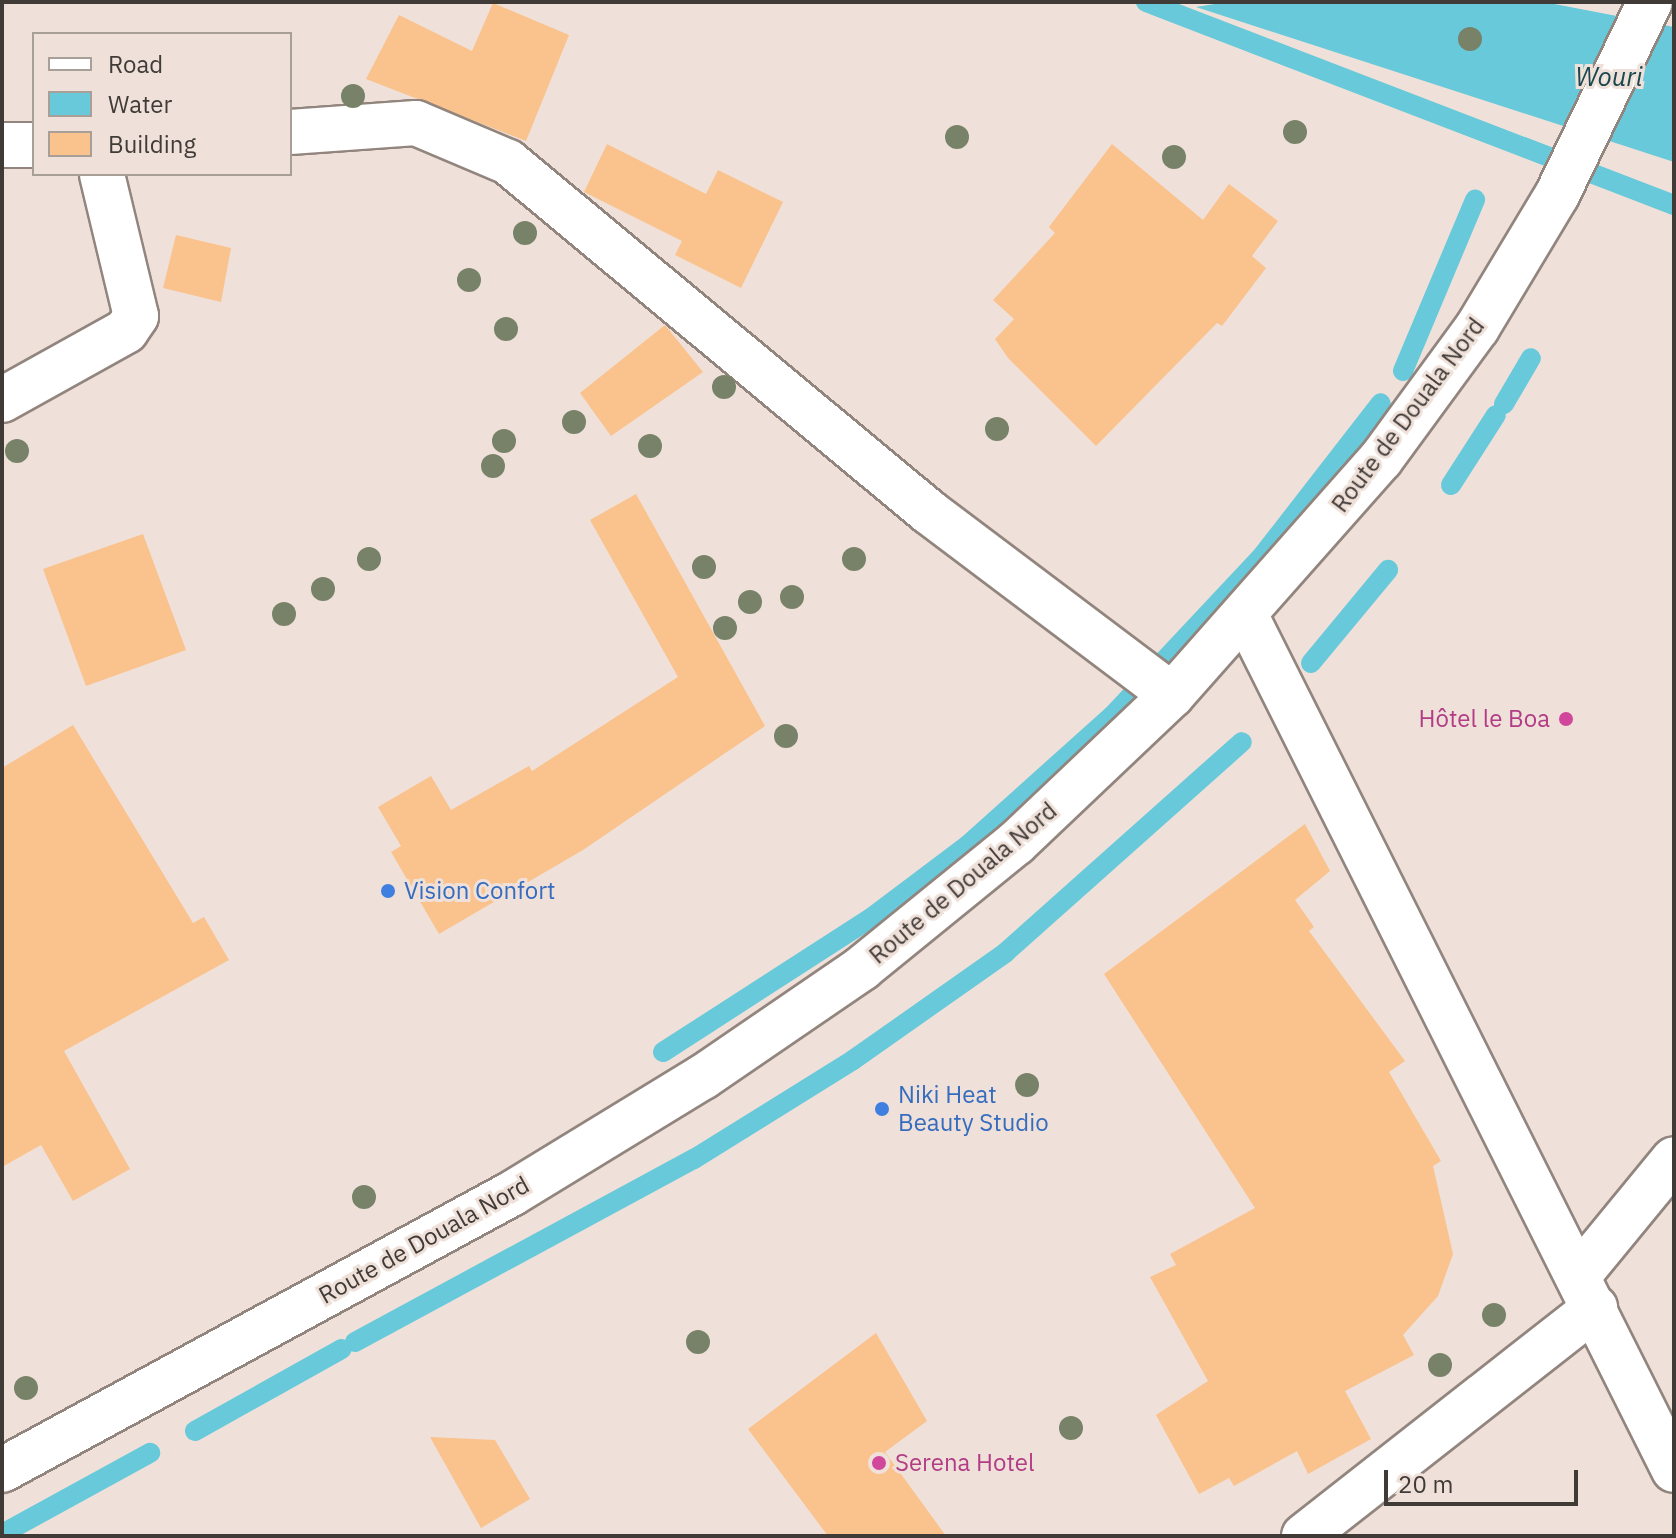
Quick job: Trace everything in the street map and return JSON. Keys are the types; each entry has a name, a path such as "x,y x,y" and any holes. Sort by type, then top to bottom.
{"street":[{"name":"Route de Douala Nord","path":"2,1470 511,1194 703,1077 862,968 1016,843 1172,695 1246,616 1381,459 1469,340 1557,195 1650,2"},
{"path":"292,132 416,123 508,162 929,512 1172,695"},
{"path":"2,145 32,145"},
{"path":"2,400 126,331 136,316 102,176"},
{"path":"1246,616 1674,1470"},
{"path":"1304,1536 1586,1292 1674,1159"}],"water":[{"name":"Wouri","path":"1227,2 1544,2 1674,27 1674,162 1196,7"}],"building":[{"path":"493,3 569,35 526,141 366,79 399,15 472,51"},
{"path":"607,144 706,194 718,170 783,202 741,288 675,255 682,241 584,192"},
{"path":"1112,144 1203,220 1229,184 1278,221 1252,256 1266,268 1222,326 1217,323 1096,446 1008,358 995,339 1014,319 993,300 1055,233 1049,227"},
{"path":"176,235 231,248 221,302 163,288"},
{"path":"665,325 703,372 611,436 580,393"},
{"path":"636,494 765,726 583,850 439,934 391,852 401,846 378,807 431,776 451,810 529,766 532,771 678,677 590,520"},
{"path":"143,534 186,650 86,686 43,569"},
{"path":"73,725 193,923 204,917 229,960 64,1051 130,1169 73,1201 41,1145 2,1167 2,768"},
{"path":"1305,824 1330,871 1295,900 1314,927 1309,931 1405,1061 1389,1072 1441,1161 1433,1166 1453,1254 1438,1296 1403,1335 1414,1355 1345,1391 1371,1439 1308,1474 1297,1451 1234,1486 1229,1478 1199,1494 1156,1415 1208,1381 1150,1277 1176,1265 1170,1254 1255,1208 1104,974"},
{"path":"876,1333 927,1421 885,1452 946,1536 828,1536 748,1429"},
{"path":"430,1437 495,1440 530,1499 481,1528"}],"waterway":[{"path":"1146,2 1674,205"},
{"path":"1403,371 1475,200"},
{"path":"1504,404 1531,358"},
{"path":"663,1052 871,918 968,845 1112,716 1263,555 1381,403"},
{"path":"1451,485 1496,415"},
{"path":"1311,663 1388,570"},
{"path":"355,1342 694,1159 853,1060 1005,953 1242,742"},
{"path":"195,1431 342,1349"},
{"path":"2,1534 150,1453"}],"place":[{"name":"Hôtel le Boa","path":"1566,719"},
{"name":"Vision Confort","path":"388,891"},
{"name":"Niki Heat Beauty Studio","path":"882,1109"},
{"name":"Serena Hotel","path":"879,1463"}]}
